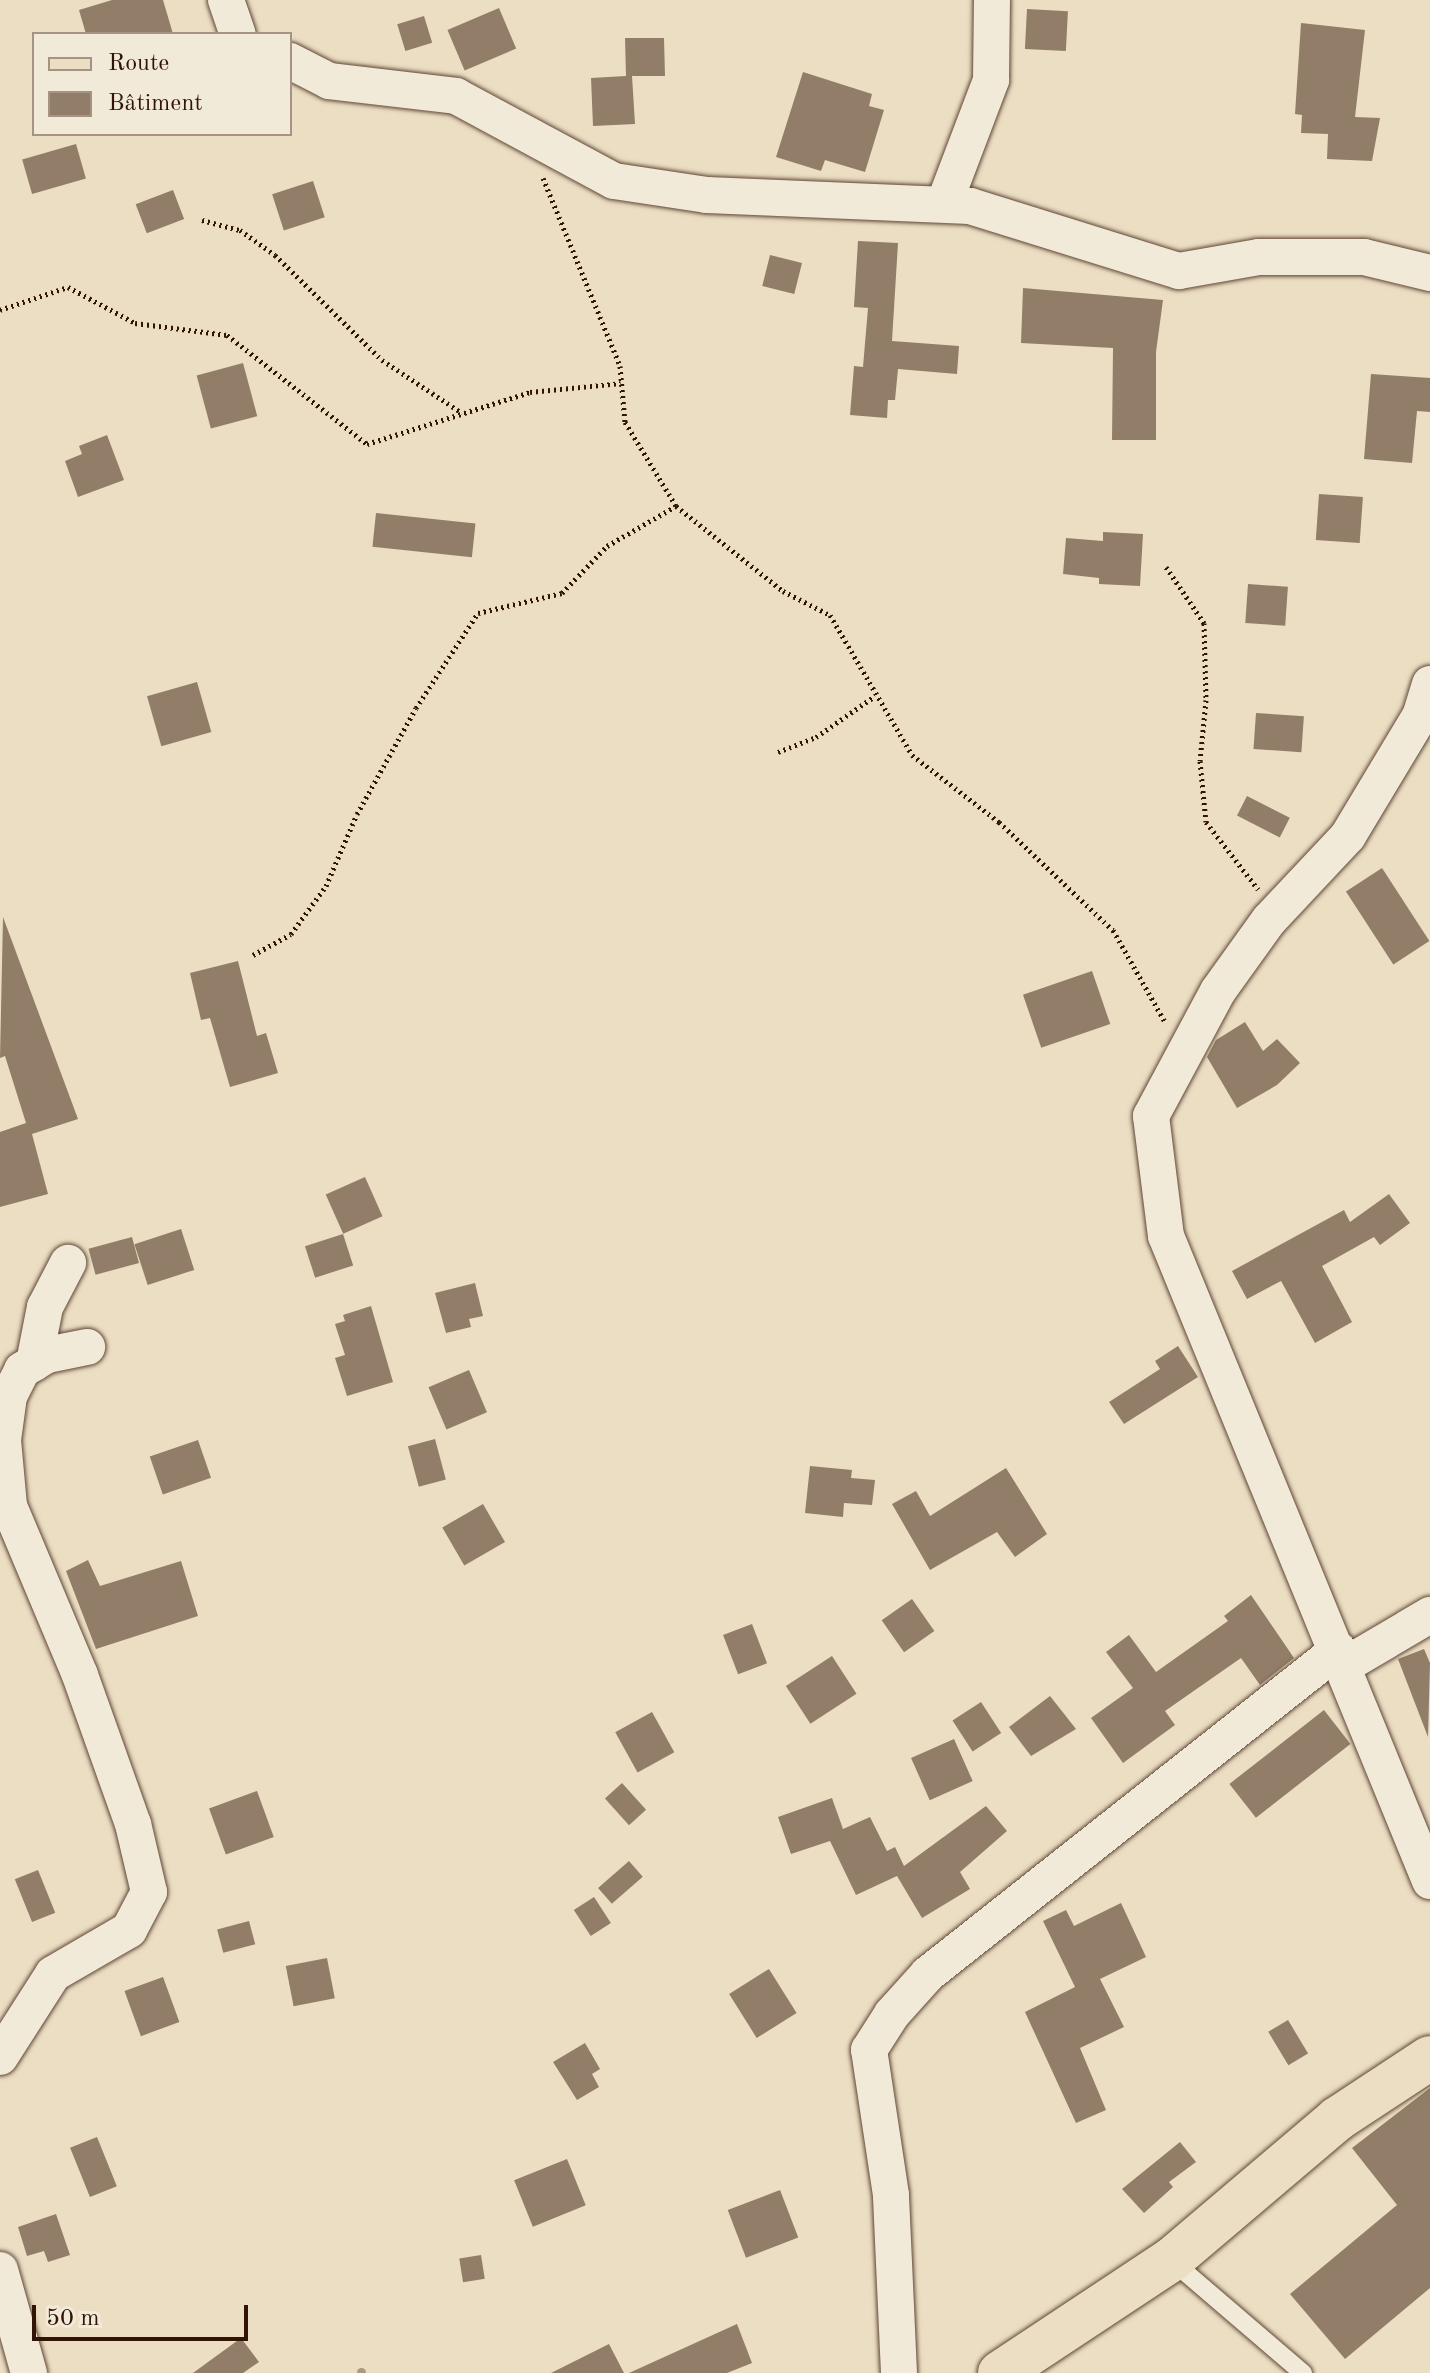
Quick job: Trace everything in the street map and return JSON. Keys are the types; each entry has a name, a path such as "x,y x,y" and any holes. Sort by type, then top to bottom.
{"main road":[{"path":"1000,2373 1171,2260 1337,2119 1430,2058"}],"street":[{"path":"226,0 237,32"},
{"path":"944,204 991,80 992,0"},
{"path":"292,62 329,81 456,96 614,181 707,195 970,206 1179,271 1259,257 1349,257 1430,273"},
{"path":"1430,684 1420,716 1348,836 1269,920 1218,991 1151,1116 1166,1236 1342,1658 1430,1881"},
{"path":"0,2057 53,1974 129,1930 149,1892 133,1824 85,1690 9,1506 3,1440 16,1379 45,1307 68,1263"},
{"path":"16,1379 87,1347"},
{"path":"899,2373 891,2195 869,2050 892,2014 928,1974 1342,1658 1430,1615"},
{"path":"0,2270 29,2373"}],"lane":[{"path":"1171,2260 1303,2373"}],"path":[{"path":"526,133 620,366 625,422 676,506 783,591 830,615 912,755 999,822 1113,930 1183,1054"},
{"path":"202,220 240,230 275,255 382,360 463,414"},
{"path":"0,310 68,287 135,323 227,335 367,444 530,392 621,383"},
{"path":"253,955 291,934 326,886 357,814 416,708 478,613 562,593 607,546 676,506"},
{"path":"1166,567 1204,623 1206,700 1200,761 1206,822 1257,886 1269,920"},
{"path":"778,752 816,737 875,696"}],"building":[{"path":"112,0 163,0 172,32 85,32 79,10"},
{"path":"499,8 516,49 465,70 447,30"},
{"path":"1027,9 1068,11 1066,51 1025,49"},
{"path":"424,16 432,43 405,51 397,24"},
{"path":"1301,23 1365,30 1355,117 1380,118 1372,161 1327,159 1328,134 1301,133 1302,115 1295,114"},
{"path":"625,38 664,38 665,76 632,76 635,124 593,126 591,78 626,76"},
{"path":"803,72 872,94 869,106 884,110 865,172 825,160 821,171 776,157"},
{"path":"76,144 86,179 32,194 22,159"},
{"path":"313,181 325,217 284,230 272,194"},
{"path":"173,190 184,219 147,233 136,204"},
{"path":"858,241 898,243 892,341 959,346 957,374 898,369 895,400 888,400 887,418 850,415 854,366 863,367 868,308 854,307"},
{"path":"770,255 802,263 794,294 762,286"},
{"path":"1023,288 1163,300 1156,352 1156,440 1112,440 1113,348 1021,343"},
{"path":"243,363 257,416 211,429 197,375"},
{"path":"1371,374 1430,378 1430,412 1417,411 1412,463 1364,459"},
{"path":"107,435 124,480 78,497 65,461 82,454 79,446"},
{"path":"1319,494 1363,497 1360,543 1316,540"},
{"path":"376,513 475,523 472,557 372,547"},
{"path":"1103,532 1143,534 1140,586 1099,584 1099,578 1063,574 1066,538 1103,541"},
{"path":"1248,584 1288,587 1285,626 1245,623"},
{"path":"197,682 211,732 161,746 147,696"},
{"path":"1256,713 1304,716 1301,752 1253,749"},
{"path":"1247,796 1290,818 1280,837 1237,816"},
{"path":"1382,868 1429,941 1393,964 1346,891"},
{"path":"3,917 78,1119 32,1134 48,1194 0,1207 0,1132 26,1123 5,1056 0,1058"},
{"path":"238,961 257,1036 266,1033 278,1073 230,1087 210,1018 201,1020 190,973"},
{"path":"1092,971 1110,1024 1041,1048 1023,995"},
{"path":"1245,1022 1263,1051 1277,1039 1300,1063 1277,1085 1237,1108 1207,1057 1216,1040"},
{"path":"365,1177 382,1216 343,1234 326,1194"},
{"path":"1389,1194 1410,1223 1380,1245 1374,1237 1322,1266 1352,1322 1315,1343 1281,1281 1247,1299 1232,1271 1344,1210 1350,1222"},
{"path":"181,1229 194,1270 148,1285 134,1244"},
{"path":"343,1234 353,1265 315,1278 305,1246"},
{"path":"132,1237 139,1263 96,1275 89,1249"},
{"path":"475,1283 483,1316 469,1319 471,1327 446,1333 435,1293"},
{"path":"371,1306 393,1382 347,1396 335,1358 345,1355 335,1324 345,1321 343,1315"},
{"path":"1178,1346 1198,1377 1124,1424 1109,1402 1160,1369 1155,1361"},
{"path":"469,1370 487,1412 446,1430 428,1387"},
{"path":"435,1439 446,1480 419,1487 408,1446"},
{"path":"198,1440 211,1478 163,1494 150,1457"},
{"path":"810,1466 852,1470 851,1478 875,1480 872,1505 844,1503 843,1517 805,1513"},
{"path":"1006,1468 1047,1534 1015,1557 997,1532 930,1570 892,1504 916,1491 930,1516"},
{"path":"483,1504 505,1542 464,1566 442,1528"},
{"path":"88,1560 100,1586 181,1561 198,1616 96,1649 66,1571"},
{"path":"1251,1595 1294,1658 1260,1685 1241,1658 1165,1711 1175,1725 1123,1763 1091,1718 1133,1688 1106,1652 1129,1635 1156,1672 1228,1621 1224,1616"},
{"path":"912,1599 934,1631 904,1652 882,1620"},
{"path":"752,1624 767,1663 738,1674 723,1635"},
{"path":"1424,1649 1430,1663 1428,1737 1398,1659"},
{"path":"832,1656 857,1694 810,1724 786,1686"},
{"path":"1050,1696 1076,1729 1031,1756 1009,1727"},
{"path":"981,1702 1001,1733 973,1752 952,1721"},
{"path":"1324,1710 1350,1744 1256,1818 1229,1784"},
{"path":"652,1712 674,1752 638,1773 615,1732"},
{"path":"954,1739 973,1781 930,1800 911,1758"},
{"path":"622,1783 646,1810 629,1825 605,1798"},
{"path":"257,1791 274,1837 226,1854 209,1808"},
{"path":"832,1798 843,1829 870,1817 887,1851 895,1847 904,1866 986,1806 1007,1831 960,1872 970,1889 922,1918 897,1876 856,1895 830,1841 791,1854 778,1817"},
{"path":"629,1861 643,1877 612,1904 598,1888"},
{"path":"38,1870 55,1913 32,1922 15,1879"},
{"path":"594,1897 611,1923 591,1936 574,1910"},
{"path":"1121,1903 1146,1957 1100,1979 1124,2027 1080,2048 1106,2110 1076,2123 1025,2012 1075,1987 1043,1921 1066,1910 1074,1926"},
{"path":"249,1921 255,1944 223,1953 217,1930"},
{"path":"327,1958 335,1998 294,2006 286,1966"},
{"path":"769,1969 797,2013 757,2038 729,1994"},
{"path":"163,1977 179,2022 141,2036 124,1991"},
{"path":"1288,2020 1308,2053 1288,2065 1268,2032"},
{"path":"585,2043 600,2069 592,2074 599,2087 577,2100 553,2062"},
{"path":"1430,2088 1430,2288 1345,2359 1290,2294 1397,2205 1352,2148"},
{"path":"97,2137 117,2186 90,2197 70,2148"},
{"path":"1180,2142 1196,2162 1169,2182 1173,2187 1144,2213 1122,2189"},
{"path":"567,2159 586,2205 533,2227 514,2180"},
{"path":"780,2190 798,2238 746,2258 728,2210"},
{"path":"56,2214 70,2255 48,2262 44,2251 27,2256 18,2227"},
{"path":"481,2255 485,2279 463,2282 459,2258"},
{"path":"737,2324 752,2363 727,2373 629,2373"},
{"path":"241,2338 259,2362 243,2373 193,2373"},
{"path":"609,2344 624,2373 551,2373"}]}
